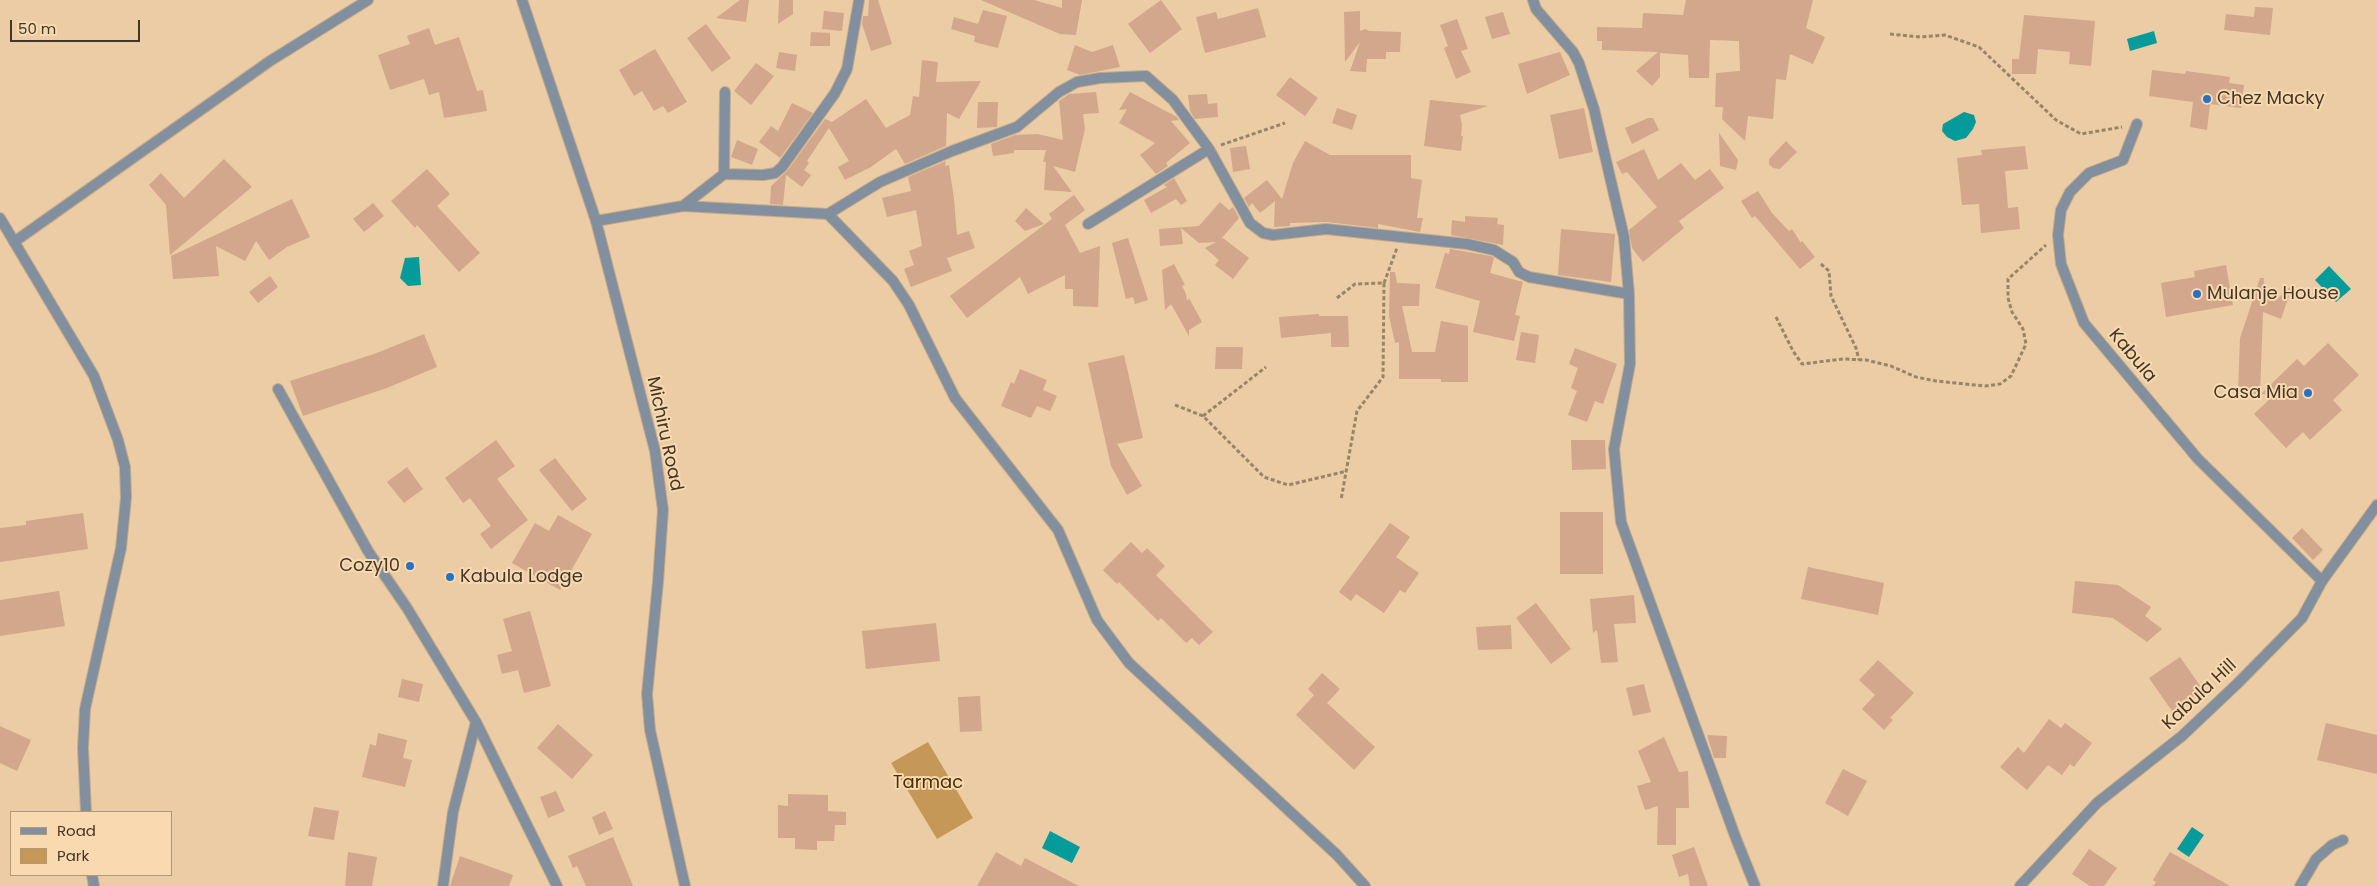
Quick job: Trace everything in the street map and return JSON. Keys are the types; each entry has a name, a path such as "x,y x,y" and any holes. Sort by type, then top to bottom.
{"street":[{"path":"14,242 270,61 368,0"},
{"name":"Michiru Road","path":"522,0 596,221 655,451 663,510 658,582 646,694 650,730 685,886"},
{"path":"683,206 724,174 763,175 775,173 782,167 835,93 847,69 859,0"},
{"path":"1533,0 1536,9 1573,52 1579,63 1591,100 1624,236 1629,294 1630,364 1614,448 1621,522 1755,886"},
{"path":"596,221 683,206 828,214 880,182 1016,127 1059,92 1077,82 1100,78 1146,76 1173,100 1209,150 1250,223 1263,233 1273,234 1326,228 1467,244 1494,250 1513,262 1519,272 1529,278 1629,294"},
{"path":"724,174 725,92"},
{"name":"Kabula","path":"2136,124 2123,160 2089,173 2070,192 2061,210 2058,234 2061,264 2084,323 2198,459 2322,581"},
{"path":"1088,224 1209,150"},
{"path":"828,214 892,281 909,305 955,398 1058,530 1097,620 1129,663 1337,855 1365,886"},
{"path":"0,218 94,376 118,440 125,467 126,498 121,548 85,709 83,748 86,811"},
{"path":"278,389 368,551 407,608 476,722 557,886"},
{"name":"Kabula Hill","path":"2020,886 2097,803 2182,736 2302,618 2322,581 2377,505"},
{"path":"442,886 453,812 476,722"},
{"path":"2300,886 2316,859 2332,845 2343,840"}],"path":[{"path":"1890,34 1920,37 1945,35 1979,48 2056,120 2081,134 2136,124"},
{"path":"1209,150 1285,123"},
{"path":"1776,317 1793,351 1802,364 1843,359 1860,360 1891,366 1916,377 1936,381 1985,386 2000,384 2011,376 2026,344 2023,329 2012,312 2008,298 2008,279 2058,234"},
{"path":"1341,500 1357,411 1383,377 1384,283 1401,236"},
{"path":"1821,264 1829,271 1831,296 1835,309 1856,348 1860,360"},
{"path":"1337,298 1355,284 1384,283"},
{"path":"1203,416 1266,367"},
{"path":"1175,405 1203,416 1264,477 1288,485 1347,470"}],"green space":[{"name":"Tarmac","path":"928,742 973,818 937,839 891,763"}],"water":[{"path":"2154,31 2157,43 2130,51 2127,39"},
{"path":"1964,112 1974,115 1976,122 1966,138 1955,141 1947,137 1942,131 1943,124"},
{"path":"419,257 421,285 408,286 400,278 405,258"},
{"path":"2329,266 2351,289 2336,302 2315,280"},
{"path":"2192,827 2204,835 2189,857 2177,849"},
{"path":"1050,831 1080,847 1072,863 1042,848"}],"building":[{"path":"740,0 749,0 746,22 716,18"},
{"path":"779,0 793,0 793,14 778,24"},
{"path":"869,0 878,0 892,44 871,51 862,24 863,16 868,16"},
{"path":"981,0 1034,0 1062,8 1062,0 1082,0 1076,35 1060,34"},
{"path":"1161,0 1182,29 1150,53 1128,24"},
{"path":"1686,0 1813,0 1806,28 1825,37 1813,64 1790,54 1786,80 1776,79 1773,119 1748,116 1745,141 1722,119 1723,107 1715,107 1716,73 1740,71 1739,41 1710,40 1709,78 1689,78 1688,55 1660,53 1660,77 1652,86 1636,71 1658,52 1602,50 1602,41 1597,41 1597,27 1642,28 1643,13 1683,15"},
{"path":"2255,7 2273,8 2270,35 2224,30 2226,14 2254,17"},
{"path":"1258,8 1266,37 1205,53 1196,17 1216,12 1218,19"},
{"path":"983,10 1007,16 998,48 974,42 975,36 951,29 954,17 978,24"},
{"path":"824,11 844,13 842,31 822,29"},
{"path":"1360,11 1360,31 1365,29 1369,31 1401,32 1400,52 1386,52 1386,59 1367,59 1366,72 1350,71 1360,42 1345,62 1344,12"},
{"path":"1503,12 1510,34 1492,39 1485,17"},
{"path":"2024,15 2095,21 2091,66 2069,64 2070,52 2038,49 2036,74 2012,74 2012,59 2019,59"},
{"path":"1457,19 1468,49 1461,51 1471,72 1456,79 1444,48 1448,46 1440,25"},
{"path":"706,24 731,58 712,72 687,38"},
{"path":"429,28 435,45 459,37 477,91 483,90 487,111 444,118 439,92 429,95 424,79 390,90 378,55 410,44 407,36"},
{"path":"811,32 830,33 830,46 810,46"},
{"path":"1075,45 1092,52 1113,45 1120,67 1080,75 1067,70"},
{"path":"655,49 687,102 668,113 663,106 654,111 642,91 634,96 619,70"},
{"path":"779,52 797,55 795,71 776,68"},
{"path":"1560,52 1570,75 1527,94 1518,64"},
{"path":"922,60 938,62 936,82 981,81 959,119 947,113 946,146 905,164 896,149 871,167 845,180 838,167 849,161 829,128 807,161 809,163 804,170 811,175 802,187 786,175 783,205 770,204 771,186 787,171 825,119 832,122 866,99 886,128 910,115 913,96 919,97"},
{"path":"756,63 774,76 751,105 734,91"},
{"name":"Chez Macky","path":"2152,70 2185,74 2186,71 2230,77 2229,83 2244,85 2241,108 2210,104 2207,130 2190,127 2193,102 2149,96"},
{"path":"1290,77 1318,98 1305,116 1276,95"},
{"path":"1096,92 1099,113 1083,114 1085,129 1075,172 1053,166 1072,192 1044,190 1046,162 1043,162 1046,150 1014,150 1014,153 993,156 991,144 1015,135 1038,134 1063,140 1059,101 1069,94"},
{"path":"1130,92 1177,117 1179,120 1171,121 1190,143 1166,163 1168,166 1156,174 1140,155 1155,143 1119,123 1127,109 1119,110"},
{"path":"1207,94 1208,104 1217,103 1218,117 1195,119 1190,111 1188,95"},
{"path":"1430,100 1488,106 1460,115 1462,125 1461,136 1463,136 1461,151 1424,146"},
{"path":"978,102 998,102 997,127 977,128"},
{"path":"792,103 813,113 780,158 759,142 771,126 778,131"},
{"path":"1337,108 1357,115 1352,130 1332,123"},
{"path":"1584,108 1593,152 1559,159 1550,115"},
{"path":"1648,118 1653,118 1659,130 1632,144 1625,128"},
{"path":"1719,133 1738,160 1736,170 1720,166"},
{"path":"737,140 758,149 752,165 731,157"},
{"path":"1305,141 1330,155 1411,155 1411,178 1422,180 1417,218 1423,218 1420,232 1378,224 1378,228 1327,222 1290,223 1290,226 1274,227 1275,201 1260,213 1252,203 1249,207 1244,198 1267,180 1282,199 1293,163"},
{"path":"1786,141 1797,152 1780,169 1773,168 1769,164 1769,159"},
{"path":"1246,146 1250,169 1233,172 1230,148"},
{"path":"2025,146 2028,169 2005,171 2008,208 2018,207 2020,229 1981,233 1979,204 1962,205 1957,158 1982,155 1981,150"},
{"path":"1644,149 1658,180 1681,163 1695,180 1710,169 1724,188 1679,221 1684,228 1643,262 1632,248 1629,230 1657,207 1627,172 1622,174 1616,162"},
{"path":"224,159 252,187 170,255 166,205 149,185 161,173 184,198"},
{"path":"946,161 945,166 949,165 957,235 969,231 975,248 947,258 952,271 911,287 904,269 914,265 909,251 922,246 916,210 887,217 882,198 911,191 908,177"},
{"path":"427,169 450,194 437,206 480,253 459,272 417,225 415,228 391,201"},
{"path":"1174,178 1187,201 1181,205 1176,199 1151,213 1144,200 1167,187 1164,185"},
{"path":"1758,191 1772,213 1789,231 1792,229 1801,243 1802,241 1815,257 1800,269 1755,216 1752,218 1741,201"},
{"path":"1074,195 1085,210 1065,225 1080,253 1100,246 1098,307 1073,306 1073,289 1065,289 1065,275 1028,294 1020,277 967,318 950,296 1052,219 1049,214"},
{"path":"292,199 310,237 287,247 269,260 256,241 245,261 216,246 219,276 173,279 171,256"},
{"path":"1220,202 1229,210 1233,207 1239,218 1221,239 1223,238 1249,258 1233,279 1215,265 1219,260 1205,248 1216,242 1199,243 1181,228 1183,244 1160,246 1159,229 1199,226"},
{"path":"373,203 384,216 364,232 353,219"},
{"path":"1026,208 1044,224 1025,231 1015,221"},
{"path":"1465,216 1498,218 1497,224 1504,225 1503,245 1451,235 1452,220 1465,222"},
{"path":"1561,229 1615,234 1611,282 1558,275"},
{"path":"1128,238 1148,300 1135,304 1133,297 1126,299 1112,243"},
{"path":"1450,249 1491,256 1494,258 1490,273 1523,282 1515,315 1520,316 1514,341 1473,332 1480,301 1435,288 1445,253 1449,254"},
{"path":"1174,264 1185,285 1182,286 1187,301 1189,298 1202,322 1189,330 1189,336 1171,304 1165,310 1162,270"},
{"name":"Mulanje House","path":"2226,265 2233,305 2166,317 2161,283 2195,277 2194,271"},
{"path":"1390,272 1395,272 1397,283 1420,284 1419,306 1402,306 1412,352 1435,352 1441,321 1468,326 1468,382 1441,382 1441,379 1399,379 1399,342 1395,343 1389,316"},
{"path":"270,276 278,287 258,303 249,292"},
{"path":"2260,278 2264,278 2263,296 2276,300 2293,284 2281,319 2263,312 2260,394 2238,393 2240,338"},
{"path":"1319,314 1319,316 1348,316 1349,347 1331,347 1331,333 1281,338 1279,317"},
{"path":"1521,332 1539,335 1535,363 1516,360"},
{"path":"424,334 437,367 387,388 303,416 290,381 374,354"},
{"name":"Casa Mia","path":"2328,343 2359,375 2333,400 2342,410 2310,440 2303,432 2286,448 2254,414 2275,394 2261,394 2297,359 2304,366"},
{"path":"1216,347 1243,347 1242,369 1215,369"},
{"path":"1575,348 1617,364 1603,404 1595,401 1587,422 1568,415 1577,391 1571,388 1578,368 1569,364"},
{"path":"1124,355 1143,438 1117,444 1142,486 1127,495 1111,466 1088,363"},
{"path":"1020,369 1047,380 1043,390 1057,396 1050,411 1037,406 1031,418 1001,406 1011,382 1014,384"},
{"path":"496,440 515,466 497,479 528,520 491,549 480,534 491,526 470,498 463,503 445,478"},
{"path":"1571,440 1605,440 1606,469 1572,470"},
{"path":"555,458 587,499 572,511 539,470"},
{"path":"407,467 423,489 404,503 387,482"},
{"path":"1560,512 1603,512 1603,574 1560,574"},
{"path":"83,513 88,549 0,562 0,528 26,525 26,521"},
{"path":"558,515 592,534 560,590 512,563 535,523 549,531"},
{"path":"1390,523 1410,537 1396,557 1419,573 1405,593 1400,590 1384,613 1356,594 1351,601 1339,592"},
{"path":"2302,528 2323,550 2313,560 2292,538"},
{"path":"1131,542 1142,553 1147,548 1165,566 1156,575 1213,632 1199,645 1192,638 1186,643 1161,618 1158,621 1119,582 1117,584 1103,570"},
{"path":"1808,567 1884,583 1878,615 1801,599"},
{"path":"2075,581 2118,585 2151,607 2145,616 2162,629 2147,642 2113,618 2072,613"},
{"path":"59,591 65,626 0,636 0,600"},
{"path":"1634,595 1636,623 1614,624 1618,662 1601,663 1597,630 1593,633 1590,599"},
{"path":"1536,603 1571,649 1551,664 1516,618"},
{"path":"530,611 551,686 524,693 518,670 502,674 497,655 512,651 503,619"},
{"path":"936,623 940,661 866,669 862,631"},
{"path":"1511,625 1512,649 1478,650 1476,627"},
{"path":"2180,657 2203,690 2172,711 2149,678"},
{"path":"1878,660 1914,693 1890,718 1893,720 1884,730 1862,709 1875,695 1859,680"},
{"path":"1322,673 1340,689 1327,703 1375,747 1354,770 1296,715 1314,695 1308,689"},
{"path":"402,679 423,684 419,702 398,697"},
{"path":"1644,684 1651,712 1633,716 1626,688"},
{"path":"980,696 982,731 960,732 958,697"},
{"path":"2049,719 2061,728 2065,723 2092,743 2074,767 2070,764 2062,775 2048,765 2027,790 2000,767 2018,747 2024,753"},
{"path":"2326,723 2377,735 2377,774 2317,760"},
{"path":"558,724 593,755 572,779 537,748"},
{"path":"0,726 31,740 17,771 0,763"},
{"path":"378,733 407,740 403,758 412,760 405,787 362,777 370,744 376,746"},
{"path":"1707,735 1727,736 1726,758 1714,758"},
{"path":"1664,737 1679,772 1688,771 1689,808 1676,808 1676,845 1657,845 1658,806 1645,810 1637,786 1651,782 1638,751"},
{"path":"1843,769 1867,781 1848,816 1825,803"},
{"path":"556,791 565,811 548,818 540,797"},
{"path":"788,794 828,795 828,811 846,812 846,825 835,825 834,841 817,841 817,850 795,849 795,838 778,838 778,805 788,806"},
{"path":"314,807 339,811 334,840 308,836"},
{"path":"605,811 613,829 599,835 592,817"},
{"path":"613,837 633,886 586,886 577,866 573,868 568,856"},
{"path":"1694,847 1708,886 1690,886 1688,874 1679,877 1672,855"},
{"path":"2089,849 2117,868 2104,886 2090,886 2072,874"},
{"path":"348,852 377,857 372,886 345,886"},
{"path":"996,852 1021,866 1025,858 1079,886 977,886"},
{"path":"2170,852 2230,886 2153,886 2156,882 2153,880"},
{"path":"460,856 513,875 509,886 450,886"}],"place":[{"name":"Chez Macky","path":"2207,99"},
{"name":"Mulanje House","path":"2197,294"},
{"name":"Casa Mia","path":"2308,393"},
{"name":"Cozy10","path":"410,566"},
{"name":"Kabula Lodge","path":"450,577"}]}
